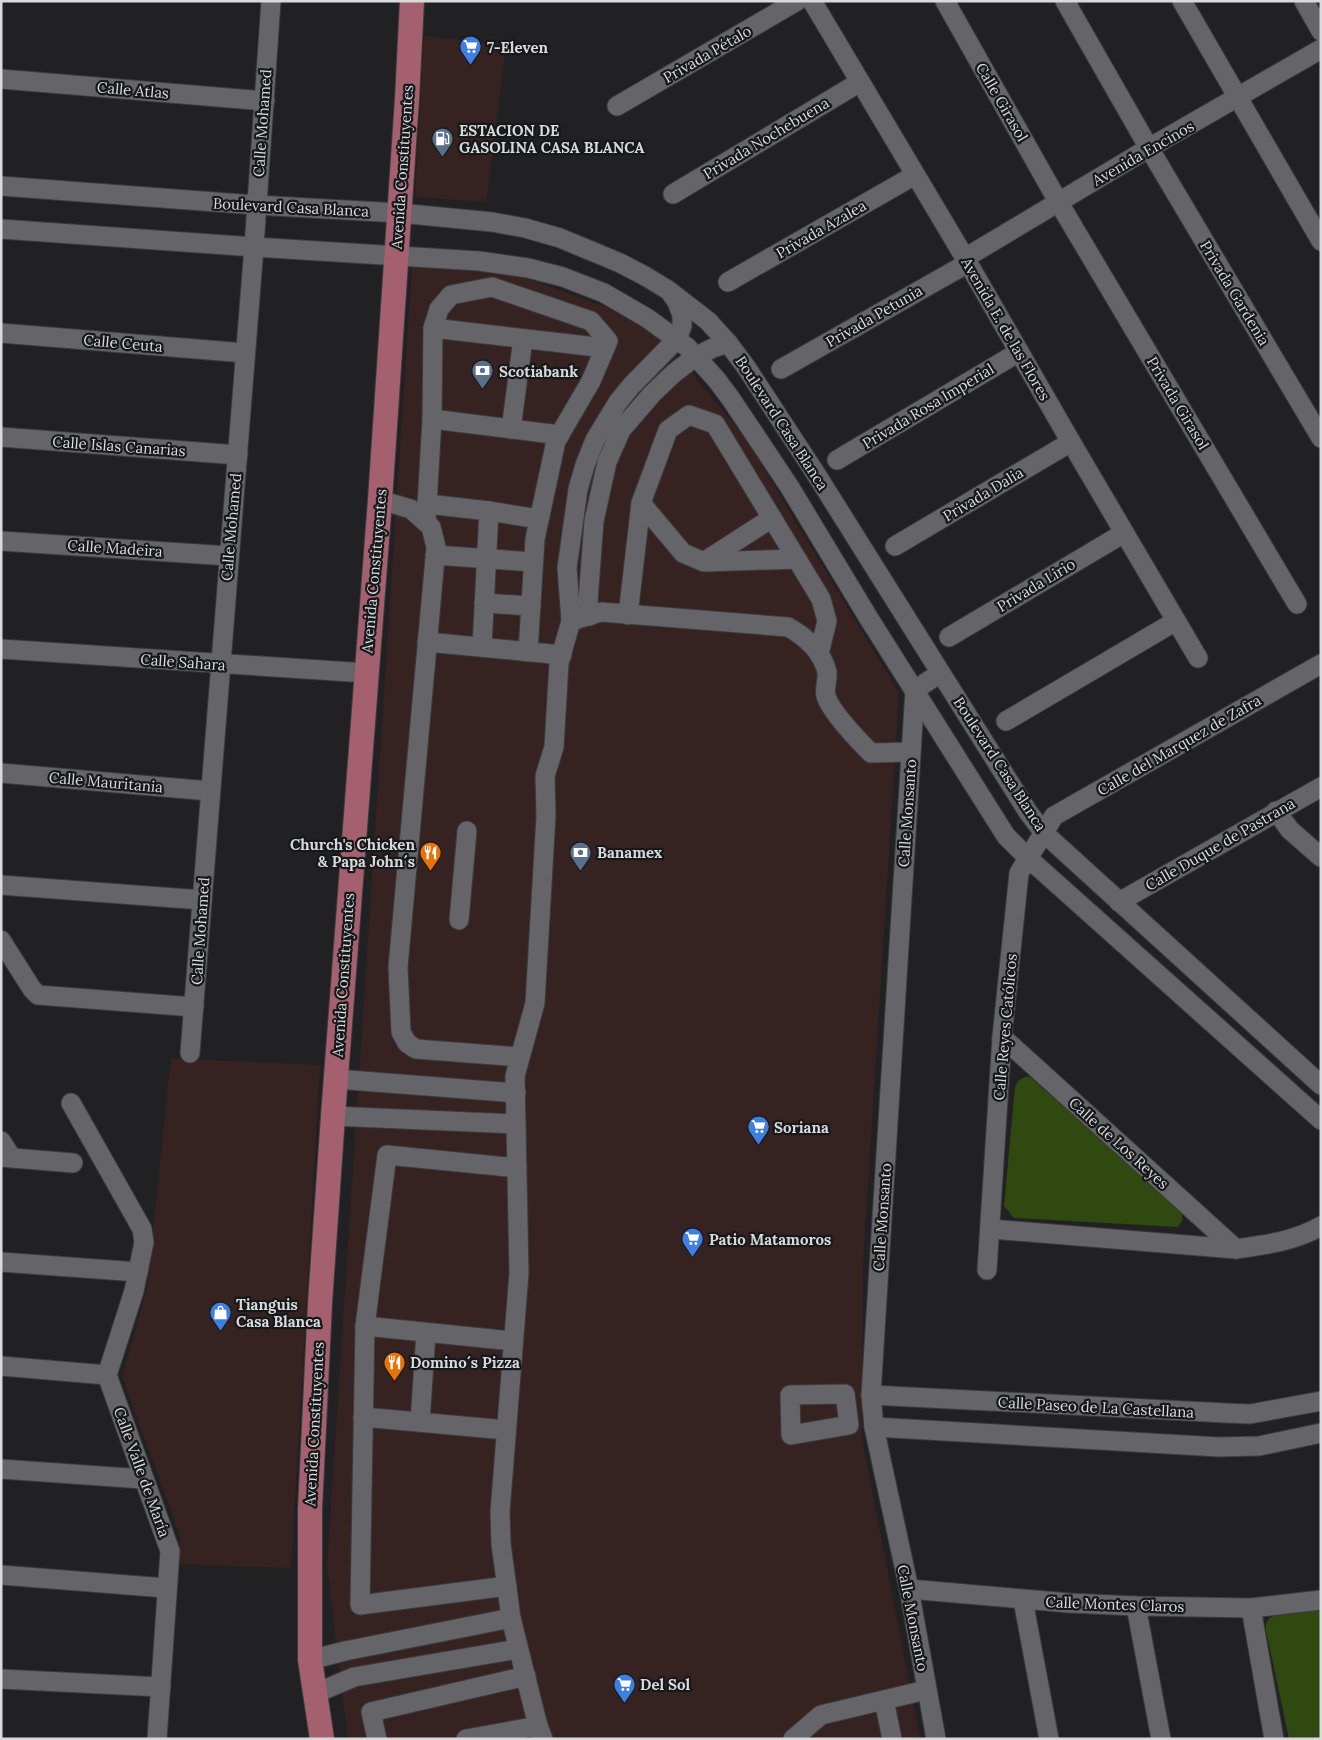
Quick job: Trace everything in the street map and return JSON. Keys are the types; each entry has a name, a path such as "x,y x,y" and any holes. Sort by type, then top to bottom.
{"main road":[{"name":"Avenida Constituyentes","path":"322,1739 310,1660 310,1499 320,1303 332,1116 380,500 412,1"}],"street":[{"name":"Calle Mohamed","path":"190,1053 238,455 271,1"},
{"name":"Privada Pétalo","path":"617,106 797,1"},
{"name":"Avenida E. de las Flores","path":"812,1 966,260 1198,658"},
{"name":"Calle Girasol","path":"945,1 1059,202"},
{"name":"Privada Gardenia","path":"1065,1 1149,148 1321,438"},
{"path":"1182,1 1321,241"},
{"path":"1304,1 1321,30"},
{"name":"Avenida Encinos","path":"966,260 1149,148 1321,49"},
{"name":"Calle Atlas","path":"1,79 265,101"},
{"name":"Privada Nochebuena","path":"673,194 860,82"},
{"name":"Privada Azalea","path":"728,282 914,175"},
{"name":"Boulevard Casa Blanca","path":"1,186 256,206 399,213 492,222 551,236 586,248 620,263 668,290 694,308 728,343 816,474 1028,812 1044,833 1321,1085"},
{"name":"Privada Girasol","path":"1059,202 1297,604"},
{"name":"Boulevard Casa Blanca","path":"1,229 479,261 537,270 563,277 604,293 648,318 677,339 695,356 726,392 789,486 863,609 1006,836 1028,858 1321,1120"},
{"name":"Privada Petunia","path":"781,369 966,260"},
{"path":"520,1057 416,1049 407,1043 401,1032 398,967 436,547 427,513 432,419 432,328 440,309 451,295 492,287 591,321 608,342 591,381 556,440 534,538 528,652"},
{"path":"476,1738 540,1733 511,1618 500,1512 519,1273 515,1076 535,1004 546,816 545,776 554,747 560,663 571,621 567,568 578,488 585,465 604,423 618,402 644,371 677,339 682,326 682,315 677,302 668,290"},
{"path":"644,371 650,359 653,345 652,331 648,318"},
{"path":"432,328 605,348"},
{"name":"Calle Ceuta","path":"1,333 245,353"},
{"path":"511,429 523,338"},
{"path":"590,616 588,601 594,521 607,462 620,430 652,394 695,356 728,343"},
{"name":"Privada Rosa Imperial","path":"836,460 1020,352"},
{"path":"628,615 641,503 668,430 690,415 715,424 821,599 827,621 819,654"},
{"path":"432,419 560,435"},
{"name":"Calle Islas Canarias","path":"1,437 238,455"},
{"name":"Privada Dalia","path":"895,546 1071,442"},
{"path":"380,500 427,513 489,511 539,519"},
{"path":"641,503 683,553 704,562 797,559"},
{"path":"482,647 489,511"},
{"path":"704,562 772,518"},
{"name":"Privada Lirio","path":"949,636 1124,533"},
{"name":"Calle Madeira","path":"1,540 229,556"},
{"path":"435,555 533,562"},
{"path":"484,603 531,606"},
{"path":"571,621 602,612 788,627 806,638 819,654 827,673 826,695 852,734 872,753 911,752"},
{"path":"1006,721 1176,621"},
{"path":"427,642 562,655"},
{"name":"Calle Sahara","path":"1,650 366,673"},
{"name":"Calle del Marquez de Zafra","path":"1044,833 1054,816 1321,664"},
{"path":"915,690 940,672"},
{"name":"Calle Monsanto","path":"915,690 872,1411 909,1589 936,1739"},
{"name":"Calle Mauritania","path":"1,773 210,791"},
{"name":"Calle Duque de Pastrana","path":"1119,902 1321,786"},
{"path":"1276,811 1290,830 1321,857"},
{"path":"459,920 467,830"},
{"name":"Calle Reyes Católicos","path":"988,1270 1002,1037 1019,873 1044,833"},
{"path":"1,885 202,900"},
{"path":"1,940 32,990 38,995 194,1007"},
{"path":"1145,961 1163,942"},
{"name":"Calle de Los Reyes","path":"1002,1037 1236,1249"},
{"path":"336,1079 516,1093"},
{"path":"1,1366 107,1375 134,1291 144,1242 142,1229 71,1103"},
{"path":"332,1116 516,1124"},
{"path":"1,1141 7,1158 73,1163"},
{"path":"507,1586 360,1605 365,1326 387,1155 517,1168"},
{"path":"991,1229 1236,1249 1297,1238 1321,1226"},
{"path":"1,1262 138,1272"},
{"path":"365,1326 513,1341"},
{"path":"420,1422 426,1333"},
{"name":"Calle Valle de María","path":"107,1375 169,1547 157,1739"},
{"name":"Calle Paseo de La Castellana","path":"872,1411 1250,1414 1321,1400"},
{"path":"847,1407 1219,1447 1259,1446 1321,1433"},
{"path":"363,1417 506,1430"},
{"path":"1,1469 143,1479"},
{"path":"1,1575 166,1588"},
{"name":"Calle Montes Claros","path":"909,1589 1023,1600 1136,1606 1250,1608 1321,1600"},
{"path":"1023,1600 1049,1739"},
{"path":"1136,1606 1161,1739"},
{"path":"1250,1608 1274,1739"},
{"path":"310,1660 345,1651 511,1618"},
{"path":"314,1694 354,1677 518,1648"},
{"path":"377,1739 371,1712 526,1676"},
{"path":"1,1679 161,1687"},
{"path":"798,1737 821,1715 926,1690"},
{"path":"884,1700 892,1739"}],"shaded area":[{"path":"424,36 506,45 486,202 415,197"},
{"path":"412,265 507,271 616,311 667,342 747,441 899,693 863,1264 862,1438 920,1739 348,1739 327,1567"},
{"name":"Tianguis Casa Blanca","path":"171,1058 320,1065 291,1568 180,1564 180,1535 122,1377 147,1288"}],"green space":[{"path":"1030,1077 1175,1205 1182,1216 1182,1221 1178,1227 1014,1218 1004,1206 1015,1087 1019,1080"},
{"path":"1321,1607 1321,1739 1289,1739 1266,1624 1269,1619 1279,1614"}],"place":[{"name":"7-Eleven","path":"471,66"},
{"name":"ESTACION DE GASOLINA CASA BLANCA","path":"443,158"},
{"name":"Scotiabank","path":"483,390"},
{"name":"Banamex","path":"581,871"},
{"name":"Church's Chicken & Papa John´s","path":"431,872"},
{"name":"Soriana","path":"758,1146"},
{"name":"Patio Matamoros","path":"693,1258"},
{"name":"Tianguis Casa Blanca","path":"220,1332"},
{"name":"Domino´s Pizza","path":"394,1381"},
{"name":"Del Sol","path":"624,1703"}]}
